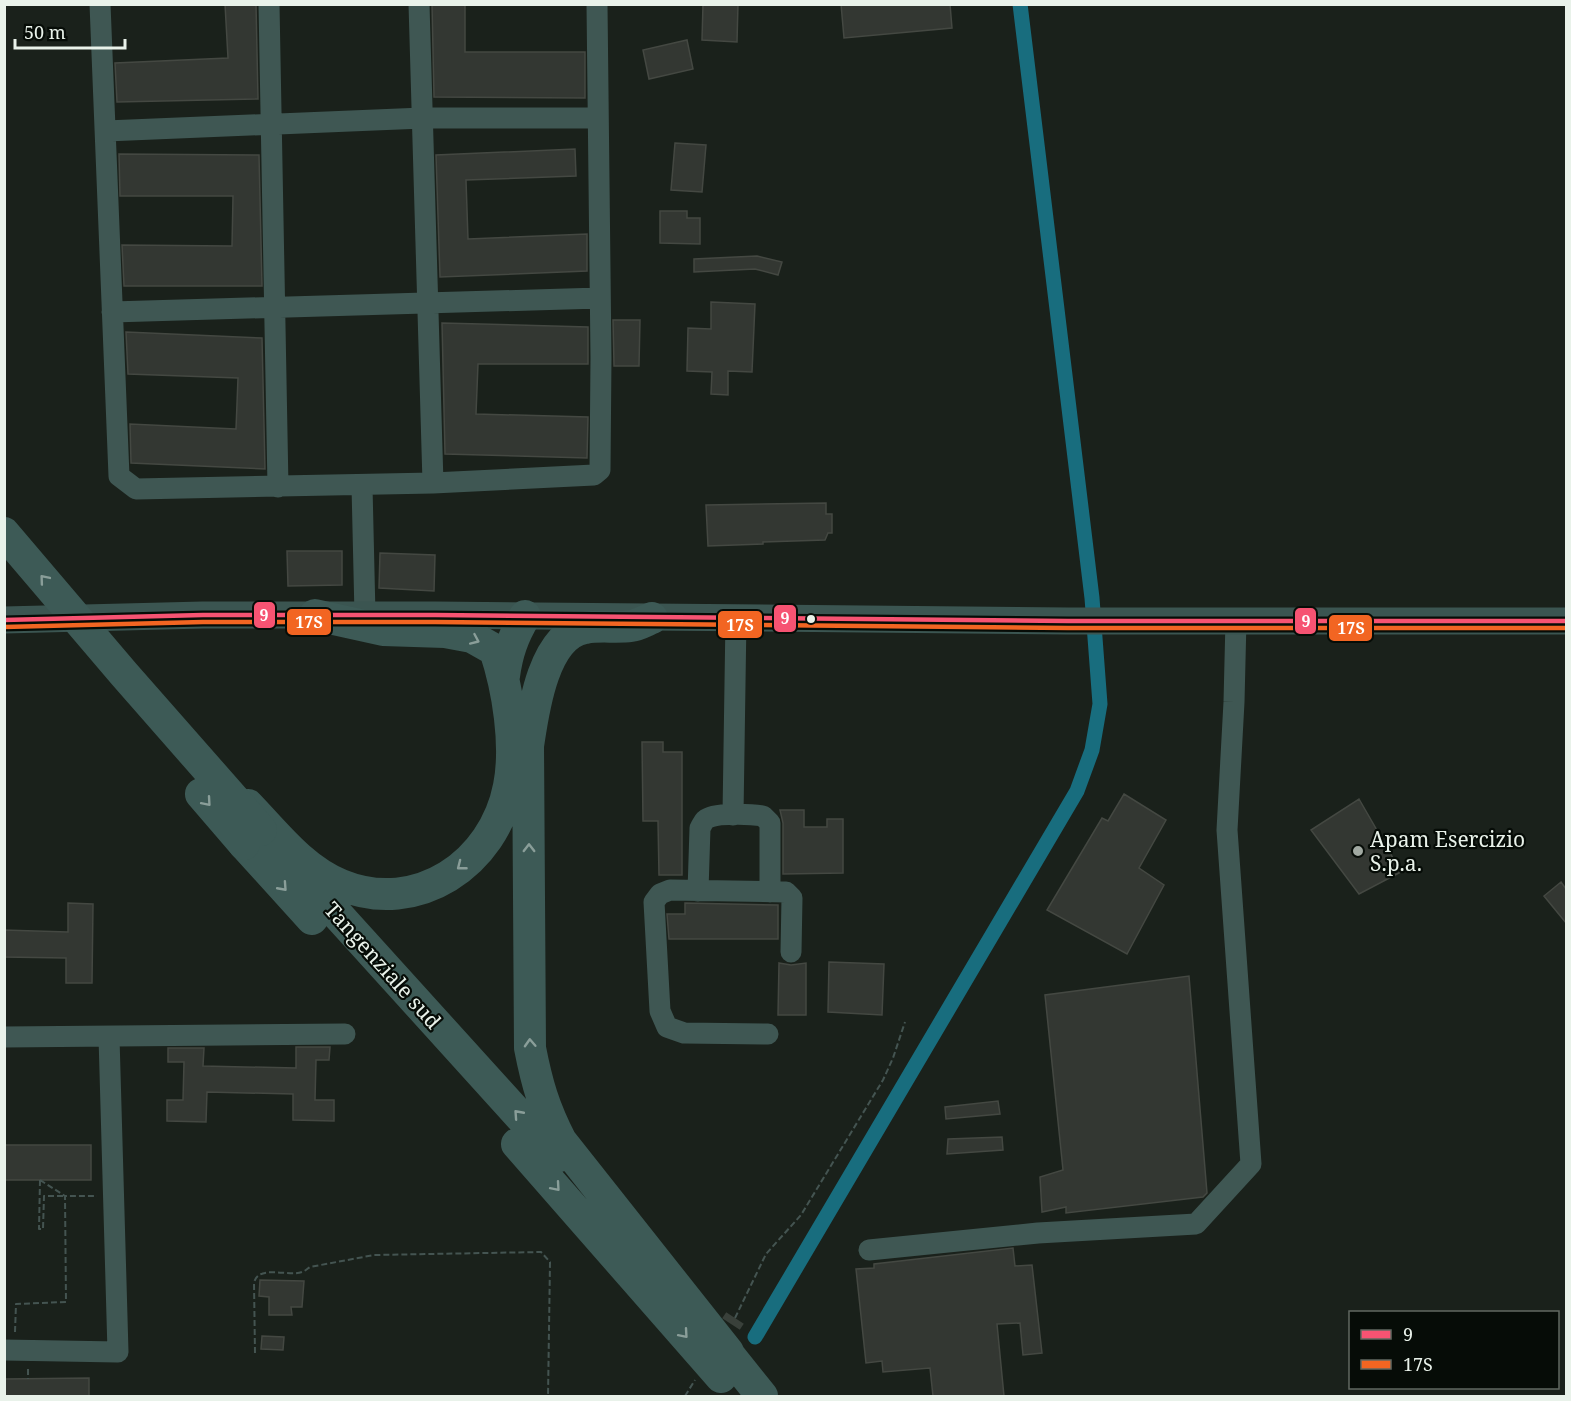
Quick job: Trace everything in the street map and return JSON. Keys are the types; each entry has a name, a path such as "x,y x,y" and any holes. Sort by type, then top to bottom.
{"highway":[{"name":"Tangenziale sud","path":"4,533 736,1396"},
{"name":"Tangenziale sud","path":"4,566 257,833 557,1157 728,1352 762,1396"},
{"path":"257,833 291,850 314,871 341,885 365,892 390,894 416,891 447,877 475,855 489,836 500,814 509,786 512,746 504,676 495,650 472,637 445,633 383,630 315,615"},
{"path":"504,676 508,652 515,632 525,616"},
{"path":"525,616 538,650 541,677"},
{"path":"652,618 633,626 583,628 568,635 541,677 528,746 530,1048 537,1087 548,1116 567,1149 728,1352"}],"main road":[{"path":"13,620 203,615 365,615 1068,621 1566,621"}],"street":[{"path":"100,4 119,476 136,489 362,486 594,475 600,470 597,4"},
{"path":"269,4 278,487"},
{"path":"419,4 433,483"},
{"path":"105,131 423,118 598,118"},
{"path":"112,312 600,298"},
{"path":"362,486 365,615"},
{"path":"733,815 736,618"},
{"path":"869,1250 1038,1233 1196,1224 1251,1164 1227,830 1236,620"},
{"path":"698,891 700,828 705,820 713,816 733,815 763,816 770,823 770,892"},
{"path":"768,1034 684,1033 667,1027 660,1011 654,902 660,894 670,890 786,892 792,898 790,952"},
{"path":"4,1038 345,1034"},
{"path":"10,1345 118,1352 110,1037"}],"path":[{"path":"735,1318 766,1254 801,1215 883,1080 905,1022"},
{"path":"65,1196 40,1180 39,1228 43,1229 44,1196 65,1196 114,1196"},
{"path":"10,1345 16,1304 66,1302 65,1196"},
{"path":"255,1353 254,1283 255,1278 261,1273 302,1272 310,1267 374,1255 541,1252 550,1262 548,1396"},
{"path":"686,1396 699,1372"}],"building":[{"path":"225,4 256,4 258,99 117,102 115,63 228,58"},
{"path":"432,4 465,4 465,52 585,52 585,98 434,97"},
{"path":"703,4 738,4 737,42 702,40"},
{"path":"841,4 950,4 952,28 844,38"},
{"path":"687,40 693,69 649,79 643,50"},
{"path":"675,143 706,145 702,192 671,190"},
{"path":"575,149 576,176 466,180 468,239 587,234 587,271 440,277 436,155"},
{"path":"119,154 259,155 262,286 124,286 122,245 232,246 233,196 120,196"},
{"path":"660,211 687,211 687,218 700,218 700,244 660,243"},
{"path":"757,256 782,262 778,275 755,269 694,272 694,259"},
{"path":"711,302 755,304 752,372 728,371 728,395 711,394 712,372 687,371 688,328 711,329"},
{"path":"613,320 640,320 639,366 614,366"},
{"path":"442,323 588,327 588,364 478,364 476,414 588,417 587,458 445,454"},
{"path":"126,332 262,338 265,469 131,463 130,424 236,429 238,378 128,374"},
{"path":"826,503 826,514 832,514 832,533 828,533 825,540 708,546 706,505"},
{"path":"287,551 342,551 342,585 288,586"},
{"path":"380,553 435,555 434,591 379,588"},
{"path":"642,742 663,742 663,752 682,752 682,875 659,875 658,821 643,821"},
{"path":"1124,794 1166,820 1139,868 1164,885 1127,954 1047,910 1102,818 1108,821"},
{"name":"Apam Esercizio S.p.a.","path":"1359,799 1401,872 1359,894 1311,830"},
{"path":"780,810 804,810 804,827 827,827 827,819 843,819 843,873 783,874 783,823"},
{"path":"1561,882 1566,889 1566,923 1544,896"},
{"path":"68,903 93,904 92,983 66,983 66,958 4,957 4,930 68,932"},
{"path":"685,903 778,905 778,939 669,939 667,914 685,914"},
{"path":"829,962 884,964 882,1015 828,1012"},
{"path":"779,963 791,965 806,963 806,1015 778,1015"},
{"path":"1189,976 1207,1193 1203,1197 1066,1213 1066,1207 1042,1212 1040,1177 1063,1170 1045,995"},
{"path":"296,1047 330,1047 329,1060 316,1060 315,1100 334,1100 334,1121 293,1120 293,1094 207,1092 206,1122 167,1121 167,1100 183,1100 184,1062 168,1062 168,1048 204,1048 203,1066 296,1068"},
{"path":"998,1101 1000,1114 946,1119 945,1107"},
{"path":"1002,1137 1003,1150 947,1154 948,1139"},
{"path":"4,1145 91,1145 91,1180 4,1180"},
{"path":"1013,1248 1015,1266 1032,1265 1042,1353 1023,1355 1020,1323 997,1324 1004,1396 933,1396 930,1368 883,1372 882,1361 866,1363 856,1269 874,1268 874,1264"},
{"path":"260,1280 304,1281 302,1307 291,1307 292,1315 269,1315 269,1297 259,1296"},
{"path":"262,1336 284,1337 283,1350 261,1349"},
{"path":"89,1378 89,1396 4,1396 4,1379"}],"waterway":[{"path":"755,1337 1077,791 1092,750 1100,704 1092,598 1020,4"}],"tunnel":[{"path":"714,1350 735,1318"}],"transit line":[{"name":"9","path":"4,620 203,615 435,615 1068,621 1566,621"},
{"name":"17S","path":"4,627 203,622 435,622 1068,628 1566,628"}],"place":[{"name":"Apam Esercizio S.p.a.","path":"1358,851"}]}
